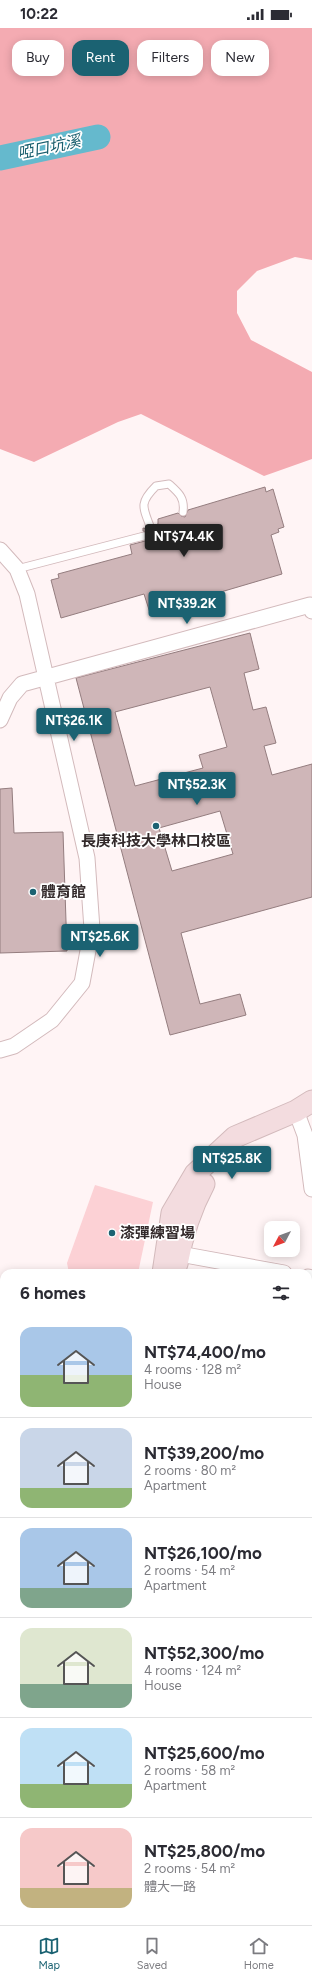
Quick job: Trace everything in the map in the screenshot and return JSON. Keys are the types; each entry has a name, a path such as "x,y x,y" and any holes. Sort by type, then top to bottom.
{"street":[{"path":"0,550 17,569 27,594 87,858 92,929 82,982 52,1020 14,1046 0,1050"},
{"path":"0,720 10,698 22,684 310,605 312,611"},
{"path":"165,1269 174,1259 192,1206 204,1184 239,1150 305,1112 305,1135 312,1189"},
{"path":"174,1259 253,1269"}],"lane":[{"path":"150,526 143,509 145,496 156,486 169,484 180,493 184,503 183,512"},
{"path":"17,569 144,536"}],"shaded area":[{"path":"0,28 312,28 312,260 295,257 257,271 237,291 237,313 251,340 312,372 312,459 264,476 141,414 118,422 34,462 0,449"},
{"name":"漆彈練習場","path":"95,1185 153,1202 139,1269 68,1269 67,1263"}],"building":[{"path":"265,487 266,492 273,489 284,527 278,529 279,532 271,535 282,574 197,599 198,603 151,616 144,594 61,618 51,580 59,578 58,574 132,554 130,545 145,541 149,538 148,533 143,531 143,528 152,530 155,525 158,524 158,519 178,513 185,517 188,510"},
{"path":"250,633 259,669 244,673 253,710 266,707 276,743 264,746 272,775 312,764 312,897 181,933 200,1004 240,994 246,1015 170,1035 76,678","holes":["210,687 227,747 199,755 203,768 135,786 115,712","220,811 233,854 172,871 159,828"]},
{"name":"體育館","path":"12,788 14,833 63,832 67,951 0,953 0,789"}],"waterway":[{"name":"啞口坑溪","path":"0,158 98,137"}],"place":[{"name":"長庚科技大學林口校區","path":"156,826"},
{"name":"體育館","path":"33,892"},
{"name":"漆彈練習場","path":"112,1233"}]}
